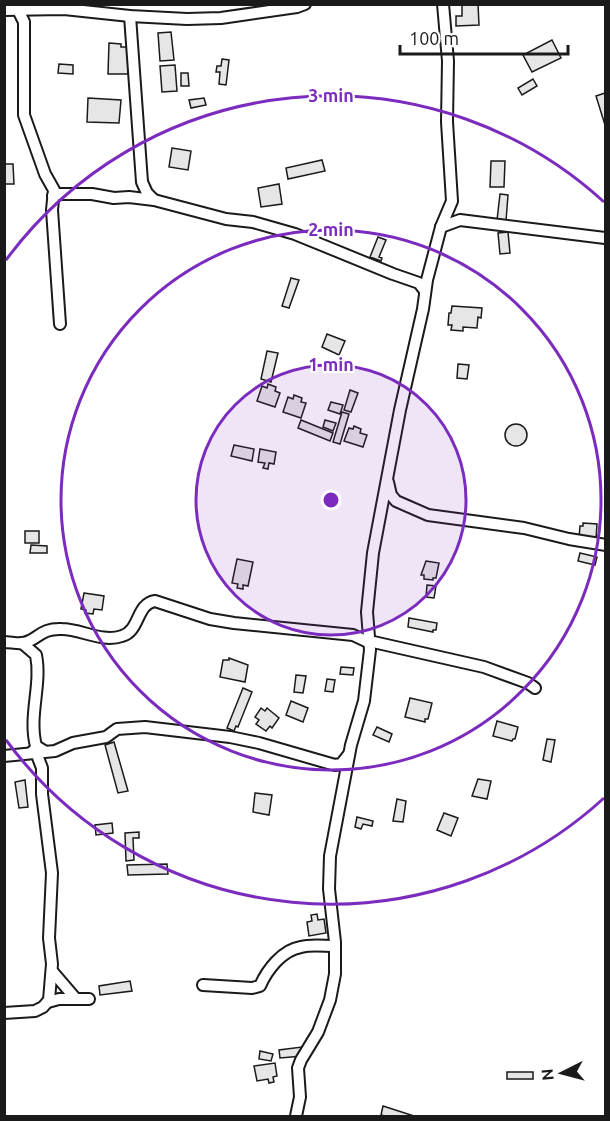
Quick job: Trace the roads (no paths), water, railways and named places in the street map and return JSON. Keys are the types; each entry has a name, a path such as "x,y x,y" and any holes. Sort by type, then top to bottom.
{"street":[{"path":"4,9 64,9 187,19 221,18 305,4"},
{"path":"443,4 448,61 447,122 452,201 460,220"},
{"path":"24,8 24,115 45,174 55,193 52,210 60,324"},
{"path":"130,16 142,182 147,193 154,200"},
{"path":"129,197 136,193 142,182"},
{"path":"55,193 154,200 226,219 253,222 295,234 424,285"},
{"path":"296,1116 300,1094 298,1068 318,1032 330,1000 335,974 335,946 329,889 330,856 350,754 364,700 367,612 373,553 424,285 441,227 452,201"},
{"path":"441,227 460,220 605,238"},
{"path":"387,478 391,495 396,501 438,518 524,528 606,545"},
{"path":"381,512 396,501"},
{"path":"4,642 22,643 46,629 64,629 113,638 124,636 133,628 143,607 148,602 155,601 218,620 367,637 484,667 528,683 535,688"},
{"path":"42,632 36,644 39,680 33,734 42,768 42,794 51,873 49,938 52,970 48,1002"},
{"path":"22,643 36,655"},
{"path":"4,756 38,750 56,750 73,743 106,737 117,729 145,727 240,739 335,765 344,770 346,774"},
{"path":"335,765 341,764 350,754"},
{"path":"203,986 252,988 260,986 273,964 300,946 335,946"},
{"path":"52,970 76,999"},
{"path":"4,1013 35,1011 48,1002 59,999 89,999"}]}
